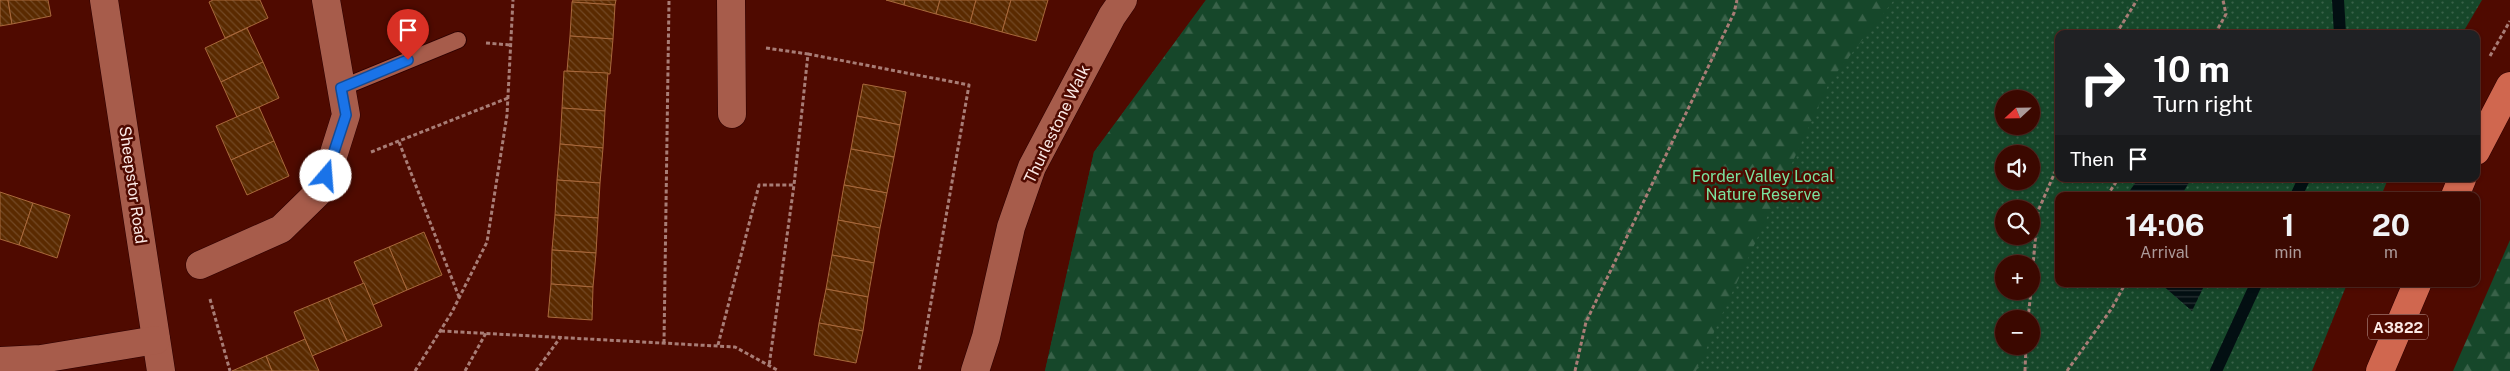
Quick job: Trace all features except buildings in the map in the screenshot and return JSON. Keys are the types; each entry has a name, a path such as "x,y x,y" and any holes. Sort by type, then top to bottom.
{"main road":[{"path":"2480,143 2510,86"},
{"name":"A3822","path":"2380,371 2416,287"}],"street":[{"name":"Sheepstor Road","path":"104,0 161,371"},
{"path":"200,265 281,229 322,188 346,115 326,0"},
{"path":"731,0 732,114"},
{"name":"Thurlestone Walk","path":"975,371 986,337 1011,227 1032,167 1112,16 1123,0"},
{"path":"0,361 41,359 156,340"}],"lane":[{"path":"341,88 458,40"}],"path":[{"path":"415,371 441,331 487,242 508,98 513,0"},
{"path":"664,343 669,0"},
{"path":"1575,371 1586,322 1734,12 1737,0"},
{"path":"2118,30 2137,0"},
{"path":"2217,30 2226,14 2223,0"},
{"path":"2486,63 2510,21"},
{"path":"731,43 808,54 968,85 919,371"},
{"path":"769,366 794,185 808,54"},
{"path":"330,163 399,142 508,98"},
{"path":"399,142 459,298"},
{"path":"2034,255 2038,211 2055,172"},
{"path":"718,345 759,185 794,185"},
{"path":"200,265 230,371"},
{"path":"2067,371 2112,308 2123,287"},
{"path":"441,331 735,347 779,371"},
{"path":"465,371 486,333"},
{"path":"536,371 561,337"},
{"path":"2025,371 2026,355"}],"green space":[{"name":"Forder Valley Local Nature Reserve","path":"1206,0 2482,0 2464,30 2055,30 2055,182 2387,182 2383,192 2055,192 2055,287 2346,287 2312,371 1045,371 1094,152"},
{"name":"Forder Valley Local Nature Reserve","path":"1206,0 1894,0 1830,81 1696,371 1045,371 1094,152"},
{"path":"2510,240 2510,371 2453,371"}],"shaded area":[{"path":"2136,182 2189,182 2183,192 2129,192"},
{"path":"2164,287 2204,287 2192,311"}],"waterway":[{"path":"2338,0 2340,30"},
{"path":"2298,192 2303,182"},
{"path":"2216,371 2255,287"}],"route":[{"path":"326,176 346,115 341,88 408,60"}]}
